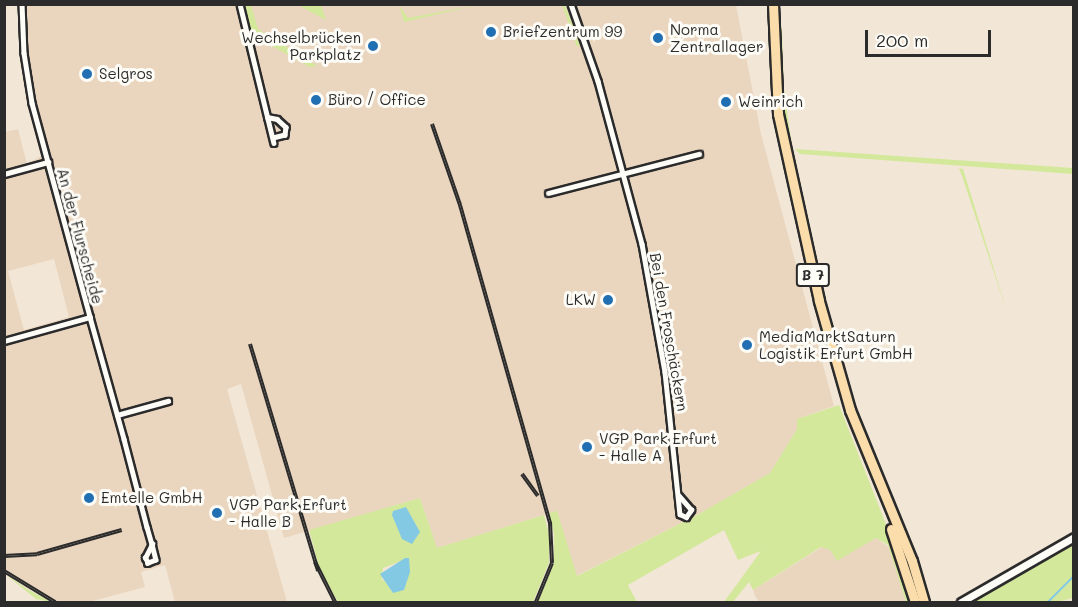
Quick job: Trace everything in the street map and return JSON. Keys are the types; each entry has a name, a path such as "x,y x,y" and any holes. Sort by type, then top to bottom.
{"highway":[{"name":"B 7","path":"767,4 772,118 812,296 850,425 896,533 915,603"},
{"name":"B 7","path":"773,4 778,114 819,301 854,421 924,603"}],"street":[{"name":"An der Flurscheide","path":"22,4 26,73 152,544"},
{"path":"240,4 267,117 274,141 285,135 285,127 277,119 267,117"},
{"name":"Bei den Froschäckern","path":"571,4 624,174 653,299 679,496"},
{"path":"548,193 699,154"},
{"name":"An der Flurscheide","path":"4,174 48,162"},
{"name":"An der Flurscheide","path":"4,341 90,317"},
{"path":"117,415 168,401"},
{"path":"961,603 1074,537"}],"shaded area":[{"path":"18,5 736,5 761,134 834,406 797,419 797,429 770,473 697,515 576,576 557,511 437,548 420,498 284,538 241,384 227,389 287,602 175,602 165,565 141,572 145,587 89,602 51,602 5,574 5,132 18,129 27,164 41,156 20,63","holes":["54,259 69,317 24,330 8,271"]},
{"path":"876,538 891,549 906,602 759,602 755,596 753,590 822,547 830,550 837,561"}],"green space":[{"path":"245,5 251,5 258,29 317,66 310,67 259,39 252,42"},
{"path":"298,5 321,5 326,20"},
{"path":"399,5 408,18 477,5 404,22"},
{"path":"562,5 565,5 580,45 577,47"},
{"path":"776,29 782,29 784,90 793,153 788,151 781,120"},
{"path":"795,149 1073,168 1073,174 800,154"},
{"path":"959,168 963,169 1008,315 963,179"},
{"path":"839,405 893,542 910,602 906,602 888,545 876,538 837,561 830,550 821,547 753,590 749,582 733,602 724,602 761,551 738,560 724,530 628,585 637,602 538,602 554,563 554,534 549,513 557,511 577,576 697,515 770,473 797,429 797,419"},
{"path":"420,498 437,548 544,515 549,534 549,563 533,602 338,602 320,570 309,530","holes":["401,561 407,578 404,584 382,580 383,568"]},
{"path":"1073,540 1073,598 1057,602 968,602"},
{"path":"5,574 29,590 51,602 36,599"}],"water":[{"path":"406,507 420,532 412,544 402,539 392,515 393,511"},
{"path":"405,558 409,558 410,572 404,590 393,593 380,574"}],"waterway":[{"path":"1048,602 1074,576"}],"railway":[{"path":"432,124 460,205 550,522 552,563 536,602"},
{"path":"250,344 318,571"},
{"path":"522,474 538,496"},
{"path":"4,556 37,554 122,530"},
{"path":"315,562 335,602"},
{"path":"4,571 55,602"}],"place":[{"name":"Briefzentrum 99","path":"491,32"},
{"name":"Norma Zentrallager","path":"658,38"},
{"name":"Wechselbrücken Parkplatz","path":"373,46"},
{"name":"Selgros","path":"87,74"},
{"name":"Büro / Office","path":"316,100"},
{"name":"Weinrich","path":"726,102"},
{"name":"LKW","path":"608,300"},
{"name":"MediaMarktSaturn Logistik Erfurt GmbH","path":"747,345"},
{"name":"VGP Park Erfurt - Halle A","path":"587,447"},
{"name":"Emtelle GmbH","path":"89,498"},
{"name":"VGP Park Erfurt - Halle B","path":"217,513"}]}
